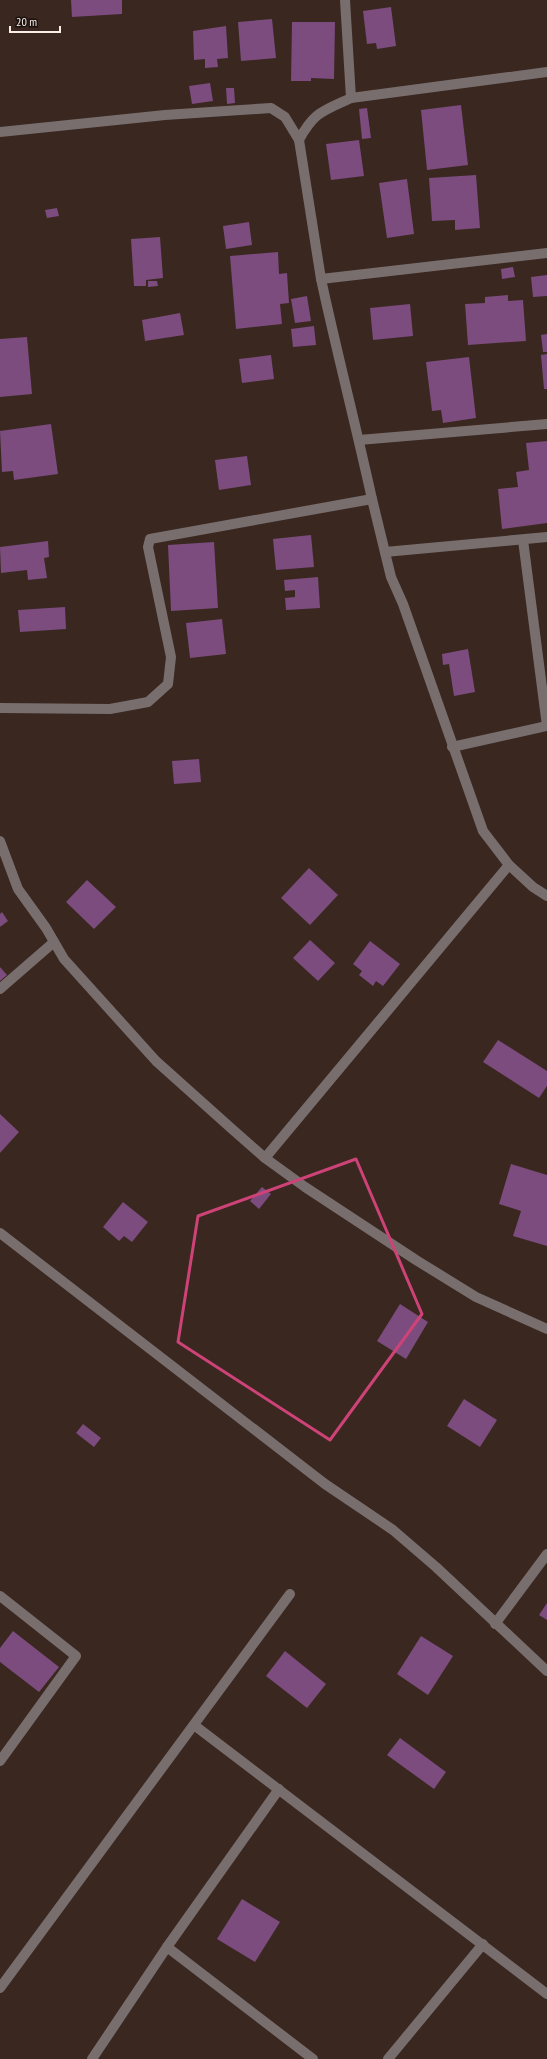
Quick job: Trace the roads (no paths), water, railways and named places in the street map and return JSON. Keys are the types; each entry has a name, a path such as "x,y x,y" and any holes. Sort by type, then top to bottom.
{"street":[{"path":"344,0 351,98"},
{"path":"299,140 308,122 321,111 351,98 547,72"},
{"path":"0,132 165,115 271,108 285,118 299,140 321,280 339,365 359,440 391,577 402,604 482,830 510,865 533,887 547,896"},
{"path":"321,280 547,252"},
{"path":"359,440 547,424"},
{"path":"0,708 110,709 148,702 168,684 171,657 148,547 150,539 372,499"},
{"path":"385,552 547,537"},
{"path":"452,747 547,726 524,540"},
{"path":"0,841 18,888 54,942 64,960 156,1061 265,1158 369,1230 476,1297 547,1329"},
{"path":"265,1158 510,865"},
{"path":"0,989 54,942"},
{"path":"0,1233 319,1479 393,1530 436,1566 495,1624 547,1671"},
{"path":"495,1624 547,1554"},
{"path":"0,1988 290,1594"},
{"path":"0,1596 76,1656 0,1761"},
{"path":"194,1725 547,1994"},
{"path":"0,1743 8,1749"},
{"path":"92,2059 167,1947 278,1789"},
{"path":"388,2059 483,1944"},
{"path":"167,1947 313,2059"}]}
